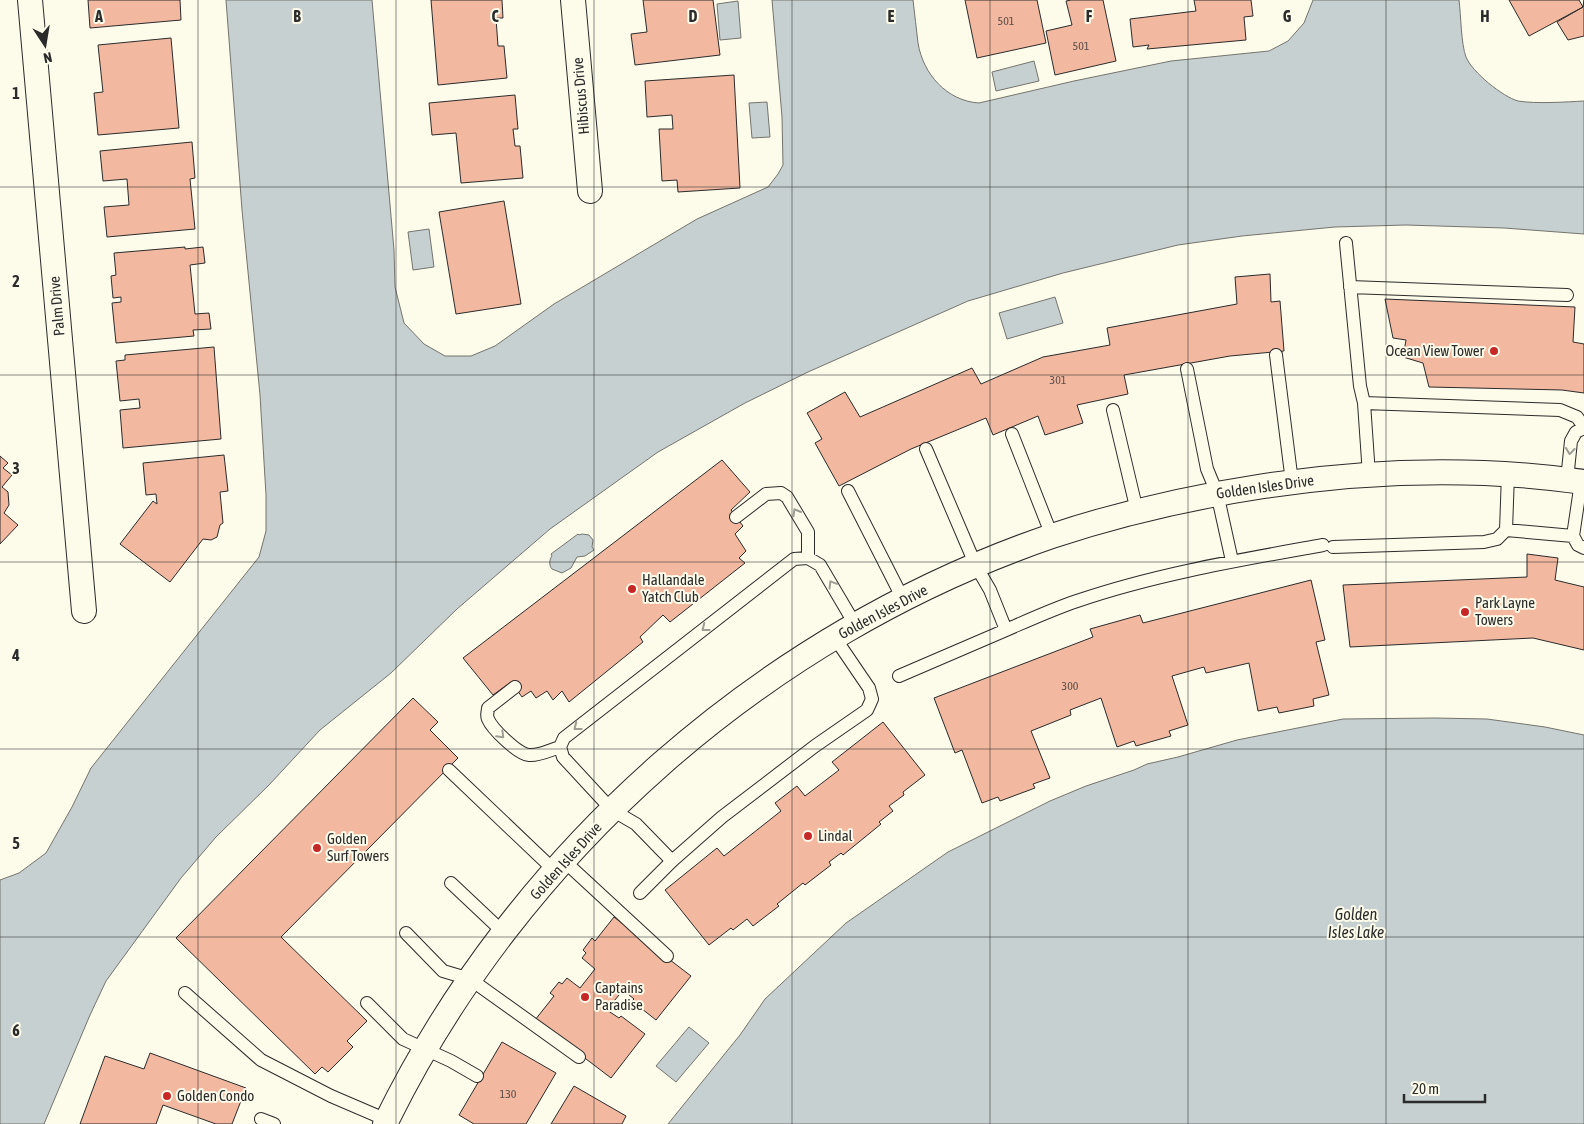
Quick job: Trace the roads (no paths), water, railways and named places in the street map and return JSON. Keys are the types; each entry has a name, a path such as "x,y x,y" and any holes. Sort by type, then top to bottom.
{"street":[{"name":"Palm Drive","path":"30,0 84,611"},
{"name":"Hibiscus Drive","path":"573,0 590,191"},
{"name":"Golden Isles Drive","path":"386,1122 425,1050 470,980 504,933 558,865 612,810 711,722 776,675 903,599 976,566 1052,536 1137,511 1217,494 1292,482 1369,474 1508,474 1577,482"}],"lane":[{"path":"1346,243 1360,386 1364,403 1369,474"},
{"path":"1350,287 1566,295"},
{"path":"1276,355 1292,482"},
{"path":"1187,370 1207,469 1217,494 1232,561"},
{"path":"1364,403 1560,410 1577,417 1584,427 1576,432 1571,441 1577,482 1573,536 1578,545 1584,548"},
{"path":"1113,410 1137,511"},
{"path":"1012,434 1052,536"},
{"path":"926,449 976,566 990,590 1006,630"},
{"path":"899,676 1077,601 1154,579 1232,561 1328,546 1484,542 1497,539 1506,530 1508,474"},
{"path":"848,491 903,599"},
{"path":"736,517 766,494 781,493 787,497 808,532 808,558"},
{"path":"1506,530 1573,536"},
{"path":"672,862 636,824 612,810 563,756 560,747 564,738 794,559 808,558 820,564 856,626"},
{"path":"640,893 722,817 815,746 867,710 872,699 869,688 835,638"},
{"path":"515,687 488,708 487,717 491,724 519,752 529,755 540,754 560,747"},
{"path":"449,770 558,865 667,956"},
{"path":"451,883 504,933"},
{"path":"406,933 443,971 470,980 579,1057"},
{"path":"185,993 261,1060 330,1096 386,1122"},
{"path":"367,1003 403,1039 451,1061 477,1076"},
{"path":"261,1118 274,1124"}],"water":[{"path":"226,0 372,0 394,250 395,287 404,323 424,344 445,356 471,356 495,346 554,304 697,219 768,187 783,165 782,117 772,0 913,0 918,43 925,65 931,75 938,84 957,97 979,103 1171,61 1269,51 1288,41 1304,23 1313,0 1459,0 1462,37 1466,57 1475,70 1489,83 1504,95 1518,101 1542,103 1584,101 1584,234 1504,228 1406,225 1335,227 1242,236 1178,245 1063,273 968,301 808,372 745,403 658,452 550,529 457,609 391,673 320,730 269,785 216,837 181,878 106,981 44,1124 0,1124 0,880 19,873 46,853 91,768 259,557 266,531 266,495 260,395 242,210"},
{"path":"738,1 741,38 720,40 717,4"},
{"path":"1034,61 1039,81 996,91 992,72"},
{"path":"767,102 770,137 752,138 749,103"},
{"path":"429,229 434,267 413,270 408,232"},
{"path":"1055,297 1063,323 1007,339 999,313"},
{"path":"578,534 589,535 593,540 592,547 594,550 585,556 577,557 571,568 562,573 552,569 550,566 551,554"},
{"name":"Golden Isles Lake","path":"1343,719 1487,719 1545,727 1584,735 1584,1124 668,1124 740,1035 765,999 846,923 948,852 1050,801 1147,764 1237,740"},
{"path":"689,1027 709,1043 676,1082 656,1066"}],"place":[{"name":"Ocean View Tower","path":"1494,351"},
{"name":"Hallandale Yatch Club","path":"632,589"},
{"name":"Park Layne Towers","path":"1465,612"},
{"name":"Lindal","path":"808,836"},
{"name":"Golden Surf Towers","path":"317,848"},
{"name":"Captains Paradise","path":"585,997"},
{"name":"Golden Condo","path":"167,1096"}]}
